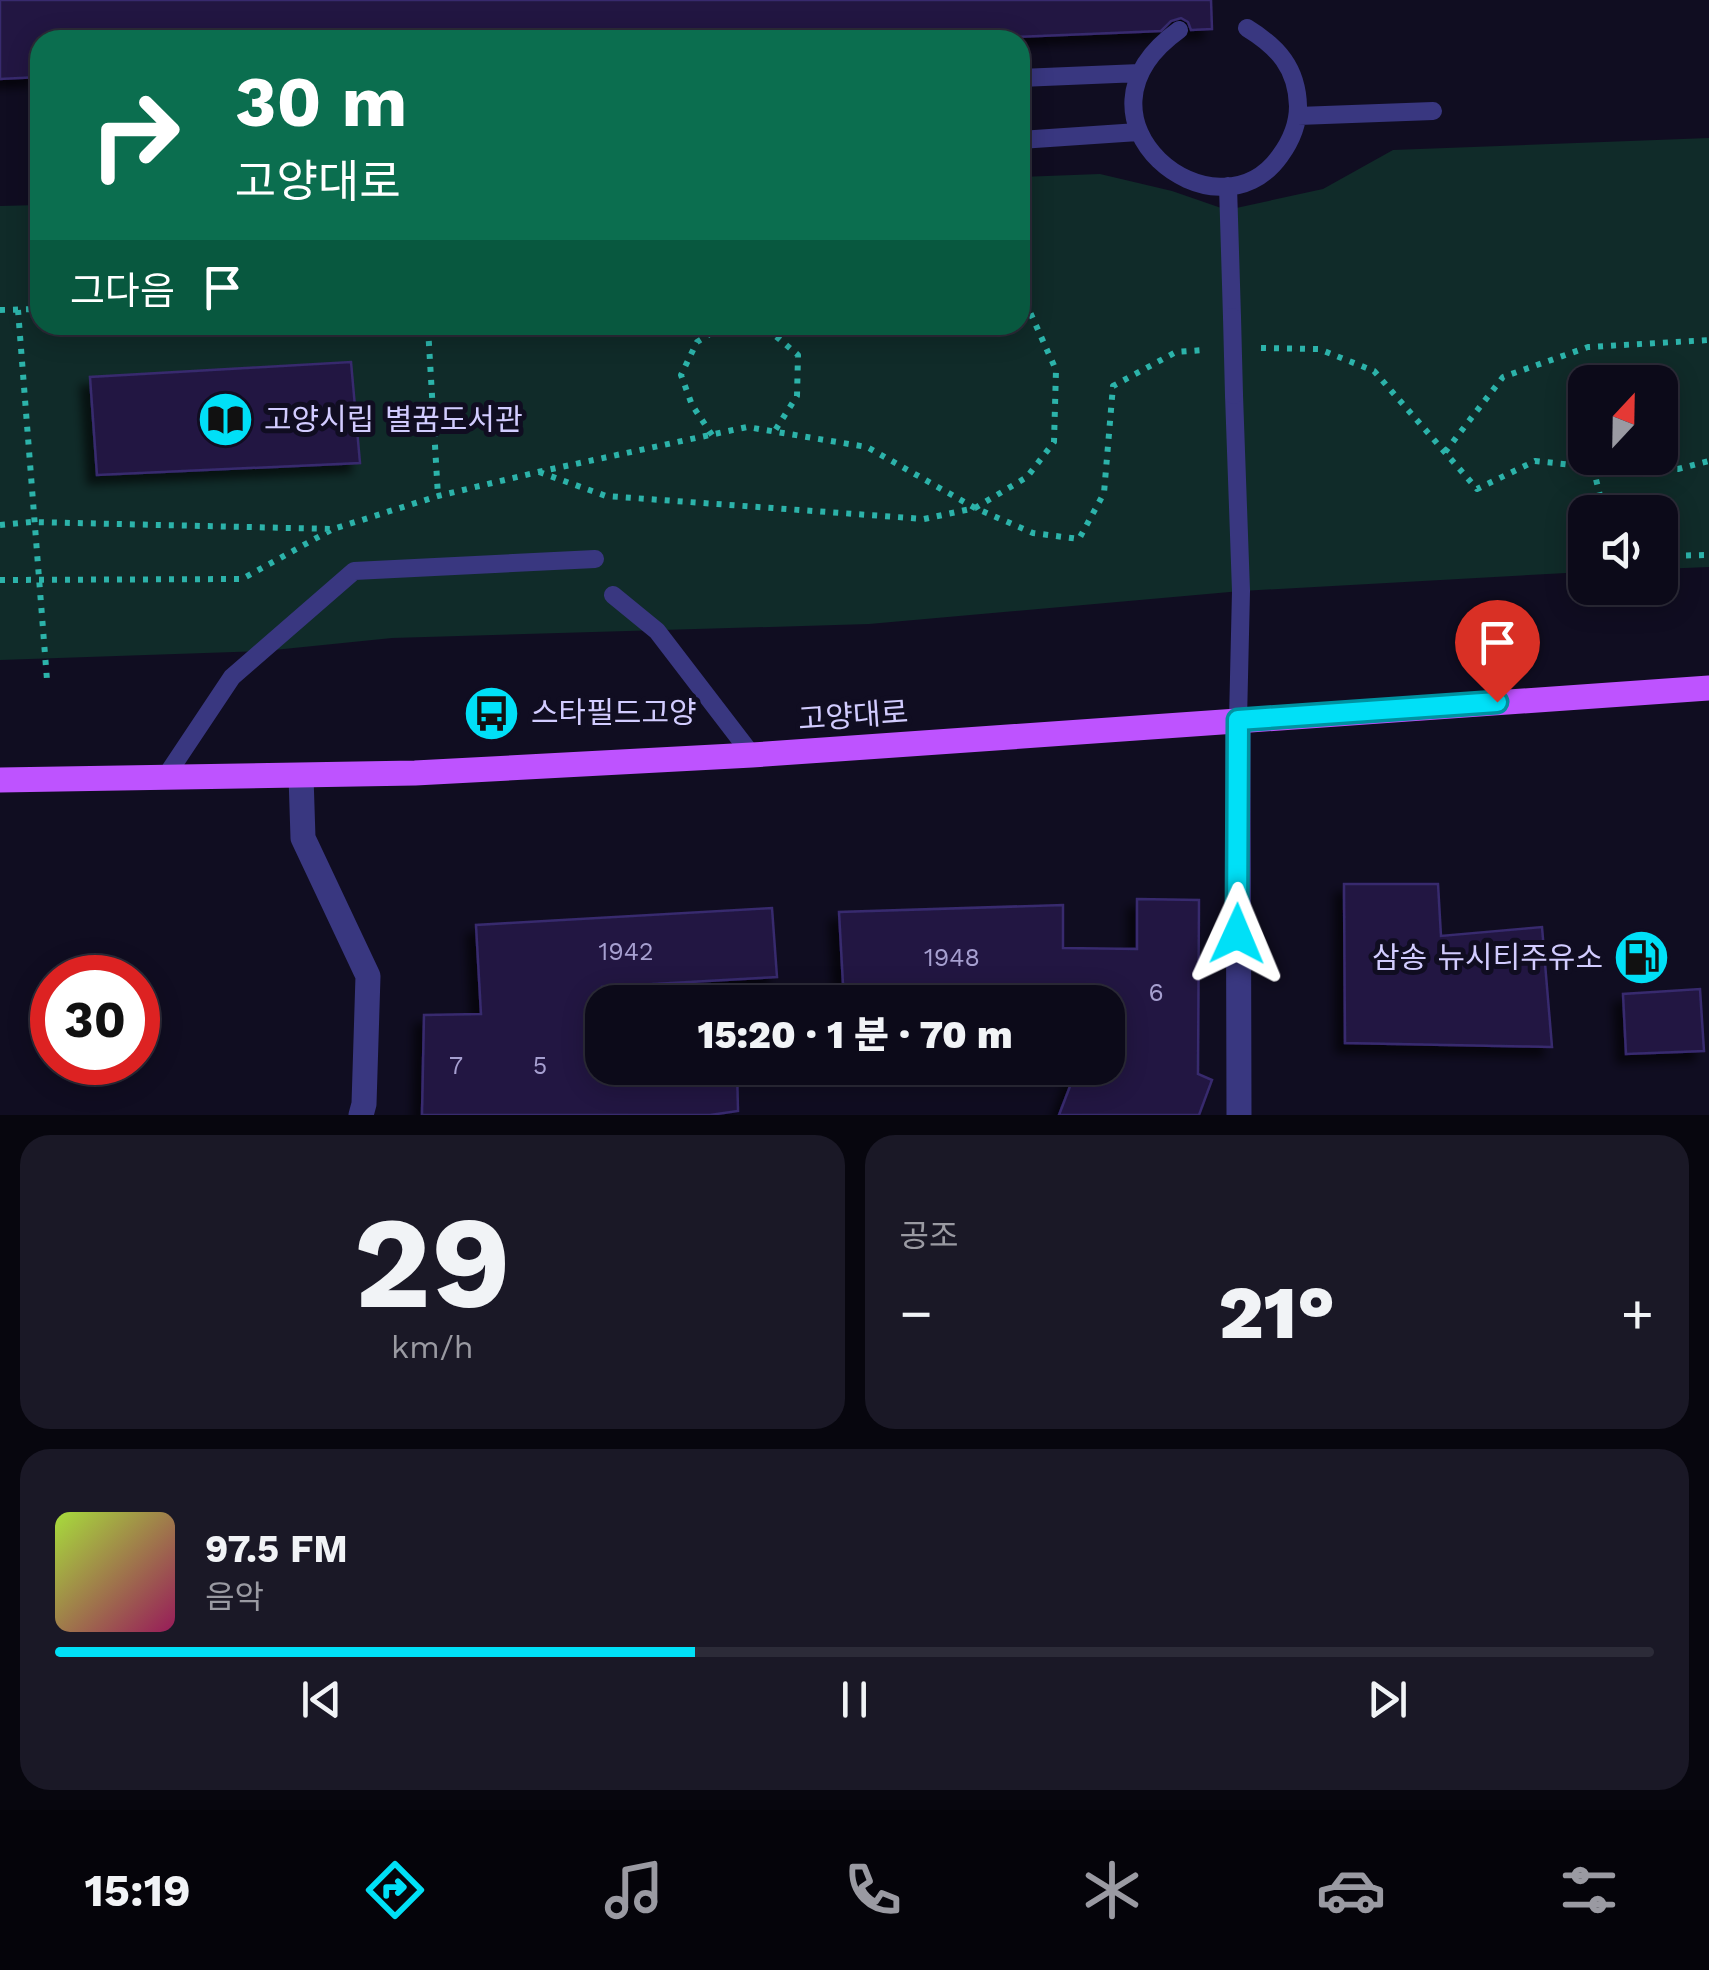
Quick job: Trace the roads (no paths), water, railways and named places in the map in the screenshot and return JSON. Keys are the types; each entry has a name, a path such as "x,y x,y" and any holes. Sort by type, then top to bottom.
{"main road":[{"name":"고양대로","path":"0,780 301,776 752,755 1709,688"}],"street":[{"path":"1238,720 1239,1115"},
{"path":"301,776 303,838 368,976 361,1115"}],"lane":[{"path":"1179,30 1149,56 1140,73 1134,92 1138,132 1160,164 1190,181 1228,186 1253,178 1275,163 1290,142 1298,116 1298,90 1288,64 1272,43 1247,28"},
{"path":"1030,78 1140,73"},
{"path":"1298,116 1434,111"},
{"path":"1030,139 1138,132"},
{"path":"1228,186 1241,591 1238,720"},
{"path":"164,779 232,678 354,571 595,559"},
{"path":"613,594 656,631 752,755"}],"place":[{"name":"고양시립 별꿈도서관","path":"225,420"},
{"name":"스타필드고양","path":"492,713"},
{"name":"삼송 뉴시티주유소","path":"1642,958"}]}
